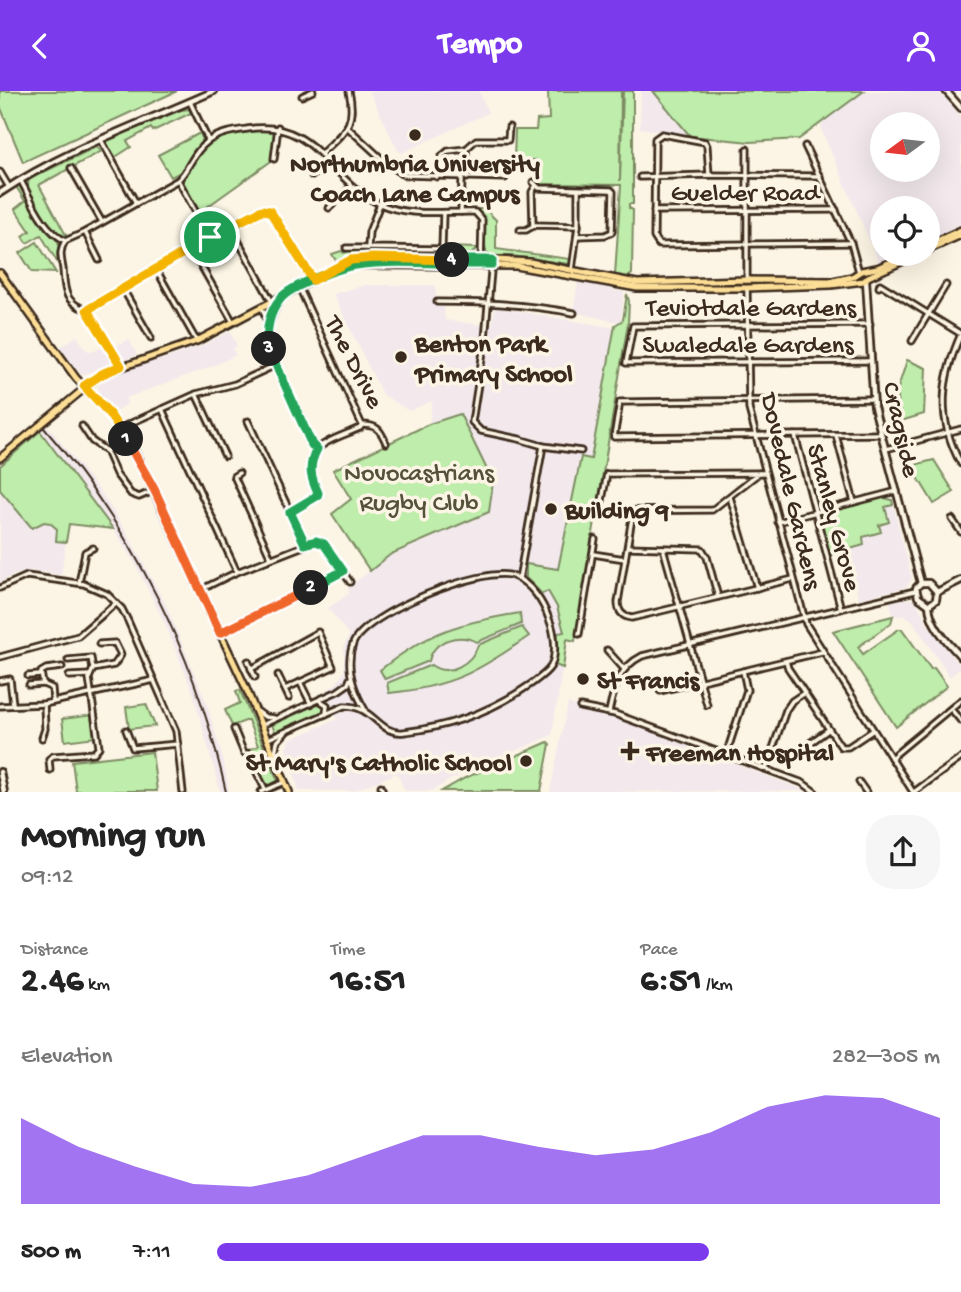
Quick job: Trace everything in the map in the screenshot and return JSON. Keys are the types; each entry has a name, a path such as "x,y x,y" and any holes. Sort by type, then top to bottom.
{"main road":[{"path":"940,243 961,233"},
{"path":"0,458 95,378 121,366 197,341 331,271 354,265 492,262 572,273 637,288 747,284 831,285 888,266"},
{"path":"862,276 883,266"},
{"path":"0,273 82,389 92,393 127,439 155,491 255,709 289,792"}],"street":[{"path":"0,193 101,140 214,91"},
{"path":"302,96 313,91"},
{"path":"320,154 347,127 353,109 349,91"},
{"path":"946,91 961,108"},
{"path":"190,102 208,140"},
{"path":"274,159 278,127"},
{"path":"121,366 87,310 77,305 63,289 60,255 65,241 85,233 178,180 208,140 228,132 278,127 310,144 352,186 380,204 403,210 475,212 482,220 481,262"},
{"path":"347,127 404,175 505,178"},
{"path":"437,177 442,156 448,151 466,149 476,140 508,140 509,127"},
{"path":"709,175 708,146 705,142 662,134 655,139 654,237 659,245 851,243"},
{"path":"101,140 136,203"},
{"path":"806,146 851,243 862,276"},
{"path":"461,212 466,149"},
{"name":"Dovedale Gardens","path":"747,149 748,400 765,473 804,618 822,652 913,792"},
{"path":"312,176 328,161"},
{"path":"311,166 317,172"},
{"path":"71,168 102,222"},
{"path":"0,173 9,187"},
{"path":"640,177 820,176"},
{"path":"21,180 43,222 65,241"},
{"path":"178,180 210,237"},
{"path":"533,226 534,184 575,188 578,191 611,190 614,194 612,232 577,236"},
{"path":"329,208 352,186"},
{"path":"572,273 578,226 578,191"},
{"path":"369,249 369,232 380,204"},
{"path":"87,310 210,237 262,210 272,213 313,280"},
{"name":"Guelder Road","path":"654,211 836,210"},
{"path":"346,248 442,249 443,212"},
{"path":"230,226 272,302"},
{"path":"520,230 533,226 578,226"},
{"path":"85,233 99,260"},
{"path":"191,248 233,324"},
{"path":"492,262 474,426 481,431 543,446 581,451"},
{"path":"156,269 197,341"},
{"name":"Cragside","path":"862,276 870,324 873,399 921,583"},
{"path":"879,287 880,285 961,334 945,374 944,412 948,432 961,464"},
{"path":"912,341 946,285"},
{"name":"The Drive","path":"299,287 362,425 379,428 386,443"},
{"path":"123,289 151,338"},
{"path":"282,296 269,323 267,337 276,365 312,445 317,449"},
{"path":"437,302 539,306 574,313"},
{"path":"261,308 269,323"},
{"name":"Teviotdale Gardens","path":"626,363 633,326 870,324"},
{"name":"Swaledale Gardens","path":"626,363 870,362"},
{"path":"120,428 196,394 235,384 276,365"},
{"path":"196,394 225,456"},
{"path":"873,399 620,402 614,437 881,434"},
{"path":"162,409 237,572"},
{"path":"247,421 305,544"},
{"path":"290,512 317,496 310,466 317,449 362,425"},
{"path":"82,426 92,441 106,451 116,474 131,494 139,497 155,491"},
{"path":"886,449 961,429"},
{"name":"Stanley Grove","path":"795,435 841,609"},
{"path":"836,435 854,502"},
{"path":"106,451 127,439"},
{"path":"519,579 543,446"},
{"path":"239,473 234,476 271,558"},
{"path":"760,473 710,511 600,511 607,474 760,473 765,473"},
{"path":"778,522 897,491"},
{"path":"730,497 757,588"},
{"path":"633,511 618,605 622,615 632,618 793,579"},
{"path":"952,519 961,532"},
{"path":"579,634 595,539"},
{"path":"200,590 237,572 316,541 324,544 350,582"},
{"path":"628,547 702,549 707,557 718,597"},
{"path":"79,583 85,552 93,548"},
{"path":"663,548 707,705"},
{"path":"593,554 625,559"},
{"path":"220,633 343,571"},
{"path":"262,725 311,704 348,684 351,677 352,645 357,637 417,597 464,581 510,575 526,583 539,597 551,622 554,636 551,665 545,673 519,692 491,708 460,720 401,733 390,731 357,706 344,706 268,739"},
{"path":"0,588 27,576 79,583 101,590 116,603 128,621 173,725 178,744 183,792"},
{"path":"937,592 961,580"},
{"path":"609,712 615,685 624,669 642,656 915,591 921,583 929,583 937,592 936,600 929,605"},
{"path":"915,591 922,602 929,605"},
{"path":"0,657 78,636 116,603"},
{"path":"929,605 929,612 937,628 961,657"},
{"path":"285,689 333,667 315,625"},
{"path":"251,669 318,632"},
{"path":"93,669 114,665 121,655 115,643 99,645"},
{"path":"607,650 624,669"},
{"path":"660,691 822,652"},
{"path":"50,770 49,759 53,756 94,753 99,747 90,675 93,669 91,658 68,660"},
{"path":"248,661 256,677"},
{"path":"786,661 838,745 844,749 872,731"},
{"path":"43,684 41,675 44,670 62,667"},
{"path":"726,755 747,690 743,671"},
{"path":"28,676 41,675"},
{"path":"69,676 90,675"},
{"path":"278,675 289,698"},
{"path":"351,677 365,710"},
{"path":"0,681 10,679 13,704"},
{"path":"0,706 44,704 154,680"},
{"path":"300,682 311,704"},
{"path":"29,685 43,684 52,688 53,702"},
{"path":"766,769 786,711 792,701 804,693"},
{"path":"891,758 961,699"},
{"path":"319,700 327,705 326,714"},
{"path":"41,738 45,729 44,704"},
{"path":"580,707 609,712 803,783 815,792"},
{"path":"255,709 265,717 280,717"},
{"path":"951,709 961,721"},
{"path":"234,729 244,753 252,759 263,790 285,782"},
{"path":"126,730 133,748 178,744"},
{"path":"810,743 828,730"},
{"path":"275,755 278,742 286,732"},
{"path":"913,792 961,758"},
{"path":"0,772 4,792"},
{"path":"859,782 866,792"}],"shaded area":[{"name":"Northumbria University Coach Lane Campus","path":"369,91 479,91 488,113 402,153 398,151"},
{"path":"641,91 653,91 690,136 640,128"},
{"path":"864,91 938,91 961,116 961,224 940,234 940,196 870,196 870,242 821,129 823,122"},
{"path":"578,281 624,292 621,320 618,322 573,312"},
{"path":"365,285 435,285 437,307 444,307 445,320 492,326 495,307 615,328 563,621 567,639 552,735 450,780 432,791 405,791 397,773 353,791 299,791 286,749 289,740 337,719 326,691 337,683 344,671 344,646 349,635 328,608 349,594 348,588 391,554 489,512 494,482 460,414 429,424 432,401 409,411 382,394 333,294"},
{"path":"230,331 237,346 233,349 236,355 126,398 127,404 114,413 99,396 98,385 104,379 135,366 203,345"},
{"path":"77,336 86,350 91,351 106,346 113,348 129,339 137,355 82,375 59,348"},
{"path":"47,425 100,491 126,531 166,605 207,704 229,791 220,791 193,693 165,624 134,562 113,529 69,524 61,575 31,571 14,575 0,583 0,466"},
{"path":"892,500 912,579 906,587 859,599 845,551"},
{"path":"911,599 917,603 927,623 961,667 950,677 911,619 893,616 890,602"},
{"name":"Freeman Hospital","path":"568,703 578,707 578,710 608,715 807,791 550,792"}],"green space":[{"path":"0,91 177,91 23,162 0,106"},
{"path":"548,91 621,91 620,181 623,91 633,91 633,204 629,204 629,208 633,210 632,274 628,277 615,275 621,185 539,184 536,180 536,160 514,160 515,130 536,130 537,120 549,119"},
{"path":"653,91 864,91 799,139 750,142 690,136"},
{"path":"189,109 191,113 153,131 151,128 127,141 131,147 114,158 105,145 106,140"},
{"path":"267,126 278,127 274,159 197,214 178,180 200,148 217,136"},
{"path":"200,133 203,140 183,171 171,177 158,155"},
{"path":"96,147 102,151 39,185 67,237 65,238 52,228 39,212 30,195 29,179"},
{"path":"19,184 44,226 59,242 59,265 41,235 27,243 23,236 30,231 15,209 25,201 15,185"},
{"path":"476,209 485,209 496,220 496,249 570,259 569,264 512,256 488,256 482,221"},
{"path":"37,242 56,273 32,272 20,253"},
{"path":"444,247 477,248 470,256 361,253 336,261 332,254 352,250 438,251"},
{"path":"627,294 628,323 575,641 567,639 563,668 555,665 558,633 564,632 557,607 548,591 542,594 526,578 526,564 558,569 581,457 591,459 615,325 623,320"},
{"path":"907,360 926,368 924,414 901,421 897,391"},
{"name":"Novocastrians Rugby Club","path":"460,414 493,482 489,512 391,554 370,571 332,514 351,499 333,470 429,424"},
{"path":"40,431 113,529 69,524 66,542 56,541 57,529 44,522 32,528 0,490 0,466"},
{"path":"934,460 954,492 934,504 917,476 914,465"},
{"path":"881,497 892,500 893,505 885,507 889,522 879,525 881,532 863,537 864,545 829,555 817,513"},
{"path":"520,613 521,624 477,642 463,638 448,640 436,647 429,661 385,679 380,670 430,637 462,625"},
{"path":"893,616 891,623 858,647 863,654 902,629 947,686 896,727 833,631"},
{"path":"522,627 529,636 479,668 448,682 389,693 387,683 431,665 445,670 459,667 471,658 478,645"},
{"path":"240,690 278,781 271,786 264,783 249,750 258,746 248,720 232,726 225,710 240,703 236,691"},
{"path":"319,703 324,705 324,712 275,732 272,725"},
{"path":"146,704 155,726 129,729 126,707"},
{"path":"93,715 96,737 65,741 62,719"},
{"name":"St Mary's Catholic School","path":"548,742 550,744 541,791 442,791 465,778"},
{"path":"152,752 157,791 76,791 72,761"}],"tram line":[{"path":"44,428 107,510 158,598 198,693 226,792"}],"place":[{"name":"Northumbria University Coach Lane Campus","path":"415,135"},
{"name":"Benton Park Primary School","path":"401,357"},
{"name":"Building 9","path":"551,509"},
{"name":"St Francis","path":"583,679"},
{"name":"Freeman Hospital","path":"630,751"},
{"name":"St Mary's Catholic School","path":"526,761"}],"route":[{"path":"262,210 270,211 313,280 351,260 492,260 492,264 354,265 331,271 282,296 269,323 269,349 312,445 317,449 311,461 310,473 317,496 290,512 305,544 320,541 343,571 220,633 142,465 109,413 84,386 121,366 87,310 210,237 262,210"}]}
